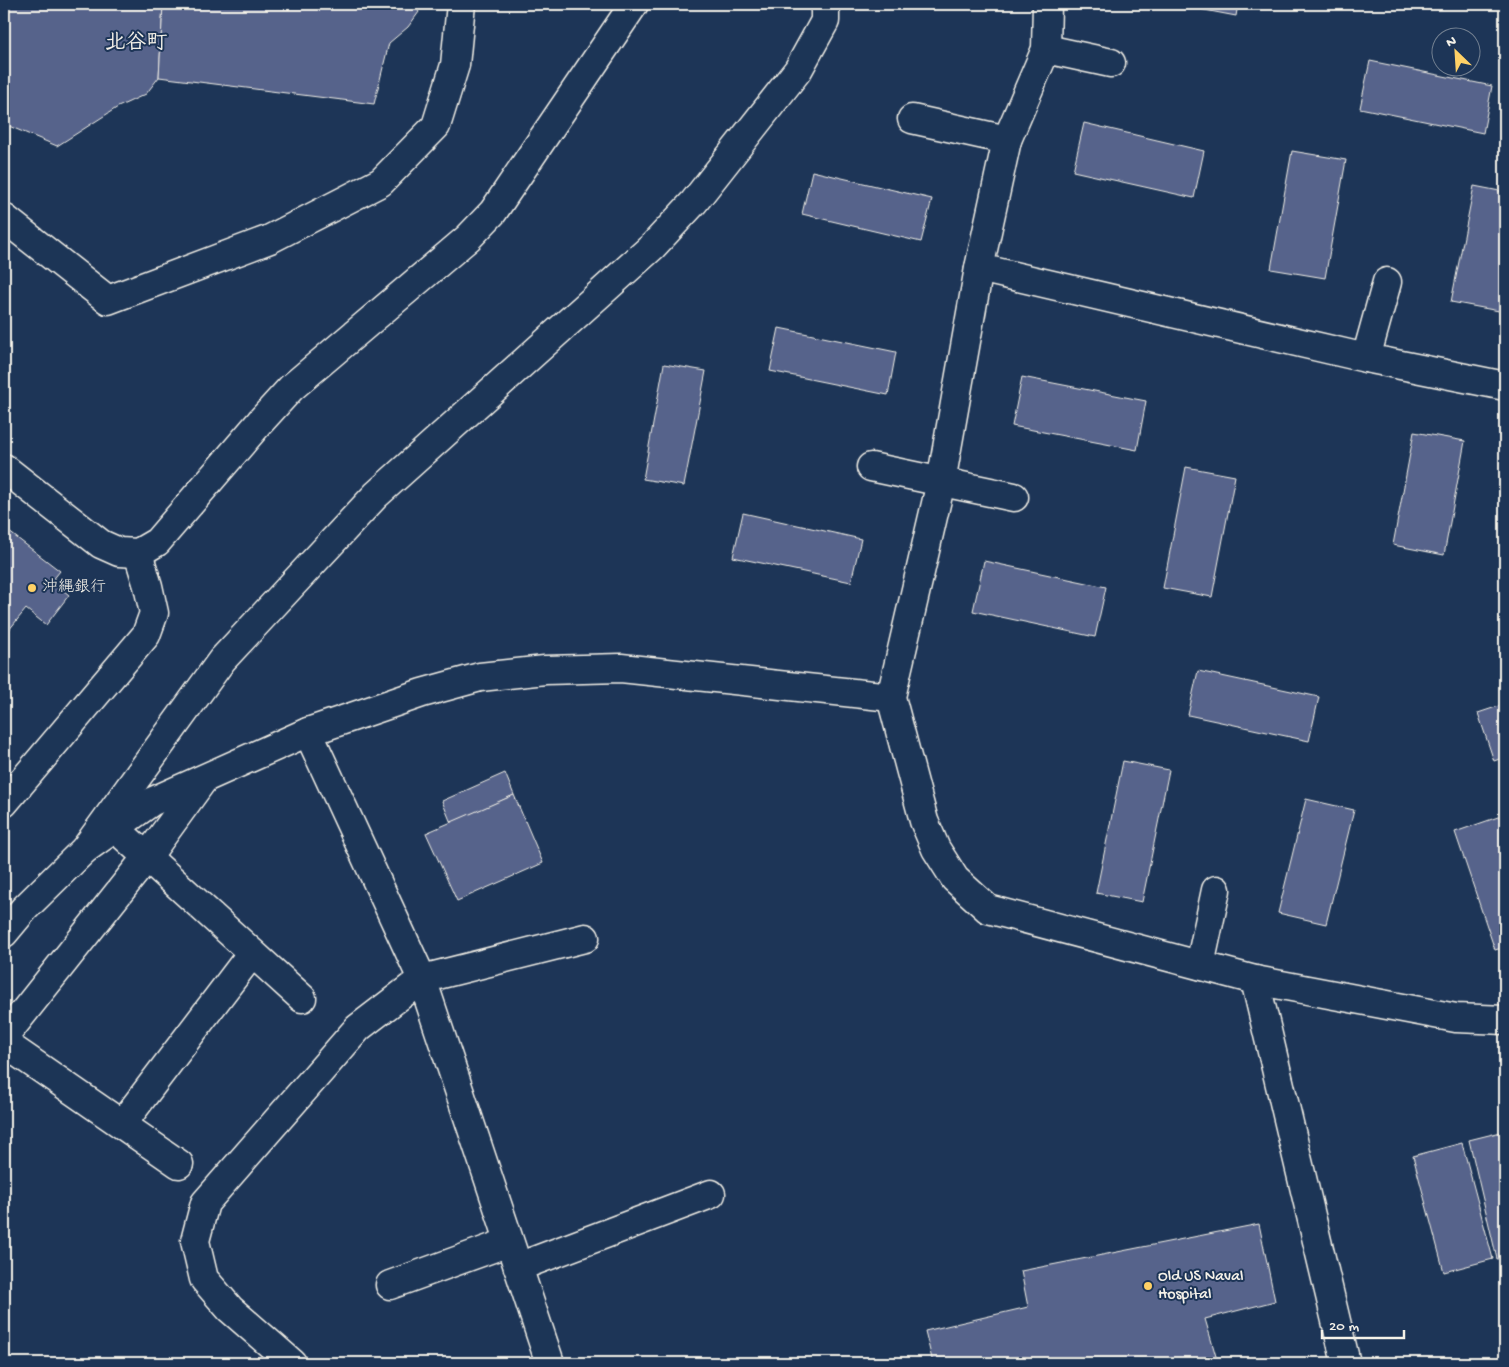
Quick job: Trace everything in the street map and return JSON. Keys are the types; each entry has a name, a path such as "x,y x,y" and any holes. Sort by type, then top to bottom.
{"street":[{"path":"4,218 108,300 270,239 381,182 436,126 455,64 461,4"},
{"path":"4,468 101,544 119,552 138,553 157,542 291,388 468,238 493,212 634,4"},
{"path":"85,849 222,660 376,495 653,246 694,202 798,70 824,21 825,4"},
{"path":"1047,4 1046,49 1007,140 979,268 941,482 891,697 924,821 936,849 955,879 988,909 1255,980 1456,1018 1505,1020"},
{"path":"1046,49 1111,63"},
{"path":"912,119 1007,140"},
{"path":"979,268 1366,358 1505,386"},
{"path":"1366,358 1387,282"},
{"path":"871,467 1014,497"},
{"path":"4,803 146,635 154,613 138,553"},
{"path":"4,933 24,909 85,849 151,802 308,732 422,693 480,677 545,670 621,668 891,697"},
{"path":"308,732 422,979 550,1363"},
{"path":"4,1037 147,857 204,778"},
{"path":"115,828 302,998"},
{"path":"1200,965 1216,890"},
{"path":"292,1363 230,1309 204,1278 195,1241 205,1203 358,1028 422,979 585,938"},
{"path":"122,1124 252,953"},
{"path":"1255,980 1346,1363"},
{"path":"4,1043 179,1164"},
{"path":"518,1267 710,1194"},
{"path":"390,1285 509,1242"}],"building":[{"path":"4,4 163,4 159,77 146,94 118,107 57,146 4,124"},
{"path":"163,4 414,4 419,12 408,27 389,43 374,104 159,77"},
{"path":"1173,4 1238,4 1236,16"},
{"path":"1370,61 1432,74 1432,78 1453,78 1492,86 1483,133 1360,108"},
{"path":"1084,123 1204,151 1194,198 1073,171"},
{"path":"1292,151 1346,160 1325,278 1271,269"},
{"path":"812,171 932,199 921,242 802,214"},
{"path":"1474,186 1505,192 1505,281 1499,311 1451,302"},
{"path":"779,328 896,352 888,395 770,371"},
{"path":"664,364 706,371 684,486 643,479"},
{"path":"1022,377 1146,401 1137,450 1012,426"},
{"path":"1414,432 1465,441 1444,555 1393,545"},
{"path":"1186,467 1235,476 1212,597 1163,588"},
{"path":"743,513 861,539 851,582 733,557"},
{"name":"沖縄銀行","path":"4,528 60,571 52,581 69,595 46,625 26,609 4,636"},
{"path":"984,561 1106,587 1095,637 973,611"},
{"path":"1198,671 1319,697 1309,741 1188,715"},
{"path":"1505,704 1505,757 1494,761 1478,713"},
{"path":"1123,761 1169,770 1142,902 1096,893"},
{"path":"505,773 514,795 451,823 442,801"},
{"path":"514,795 543,863 457,901 426,833"},
{"path":"1306,799 1354,810 1326,924 1278,913"},
{"path":"1501,816 1505,829 1505,947 1495,950 1455,832"},
{"path":"1505,1131 1505,1257 1497,1259 1469,1140"},
{"path":"1462,1143 1493,1259 1444,1272 1413,1156"},
{"name":"Old US Naval Hospital","path":"1259,1224 1275,1301 1205,1319 1218,1363 933,1363 925,1331 1028,1307 1021,1271"}],"place":[{"name":"沖縄銀行","path":"32,588"},
{"name":"Old US Naval Hospital","path":"1148,1286"}],"district":[{"name":"北谷町","path":"136,44"}]}
